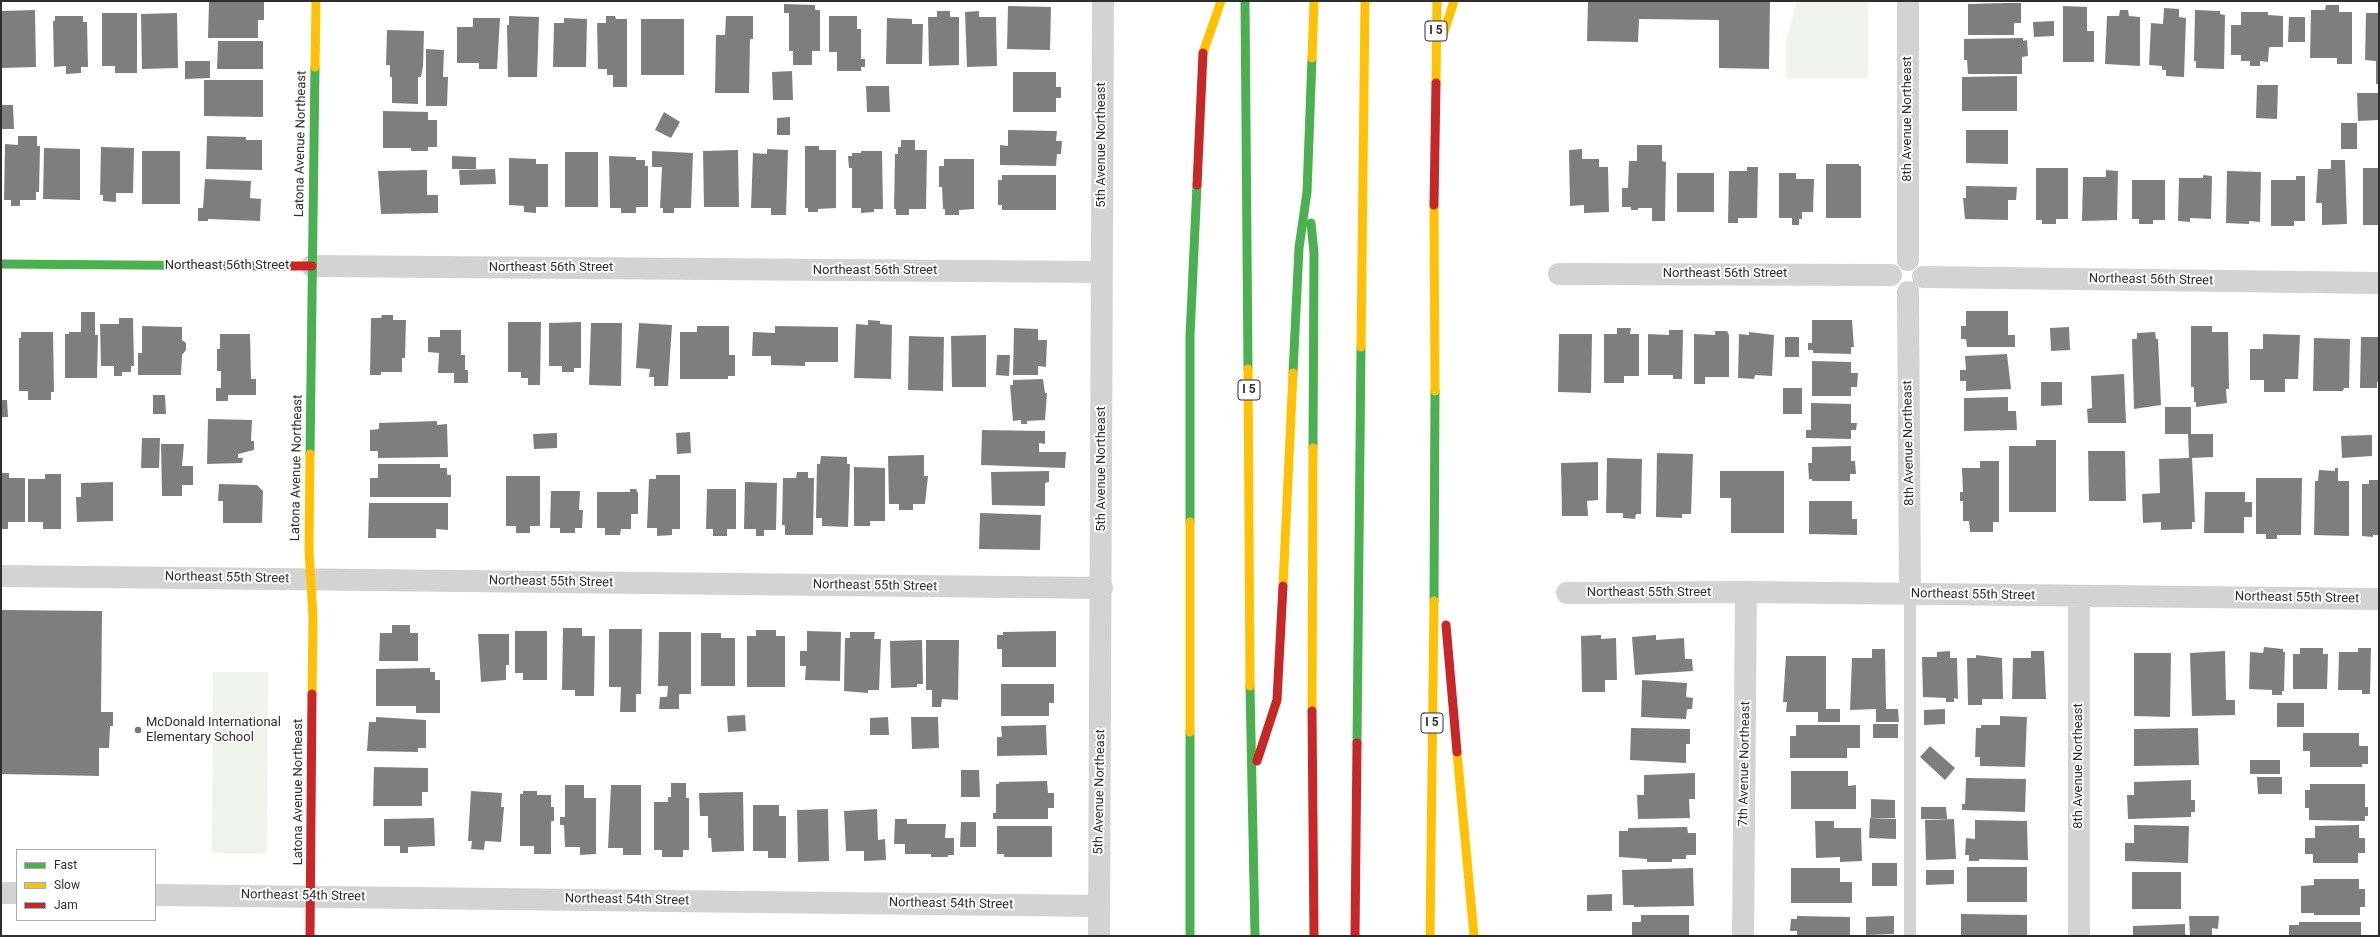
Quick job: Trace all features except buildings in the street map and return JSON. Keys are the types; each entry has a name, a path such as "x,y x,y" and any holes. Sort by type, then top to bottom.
{"main road":[{"name":"Latona Avenue Northeast","path":"310,936 313,617 310,579 312,266 316,1"},
{"path":"1186,936 1188,855 1190,336 1202,54 1221,1"},
{"name":"I 5","path":"1245,1 1251,779 1255,936"},
{"path":"1251,779 1277,700 1299,248 1307,192 1314,1"},
{"path":"1355,936 1365,1"},
{"name":"I 5","path":"1430,936 1435,510 1435,61 1437,1"},
{"path":"1435,61 1454,1"},
{"path":"1307,192 1314,253 1312,812 1314,936"},
{"name":"Northeast 56th Street","path":"1,264 312,266"},
{"path":"1435,510 1474,936"},
{"path":"1188,855 1190,936"}],"street":[{"name":"5th Avenue Northeast","path":"1099,936 1102,588 1101,272 1103,1"},
{"name":"8th Avenue Northeast","path":"1908,1 1908,260"},
{"path":"1908,260 1920,267 1923,277 1918,288 1908,292 1895,288 1891,275 1896,265 1908,260"},
{"name":"Northeast 56th Street","path":"312,266 1101,272"},
{"name":"Northeast 56th Street","path":"1559,274 1891,275"},
{"name":"Northeast 56th Street","path":"1923,277 2379,283"},
{"name":"8th Avenue Northeast","path":"1908,292 1910,594"},
{"name":"Northeast 55th Street","path":"1,576 1102,588"},
{"name":"Northeast 55th Street","path":"1567,593 1746,592 2379,599"},
{"name":"7th Avenue Northeast","path":"1743,936 1746,592"},
{"name":"8th Avenue Northeast","path":"2079,596 2079,936"},
{"path":"1,893 16,894"},
{"name":"Northeast 54th Street","path":"156,895 1099,906"}],"lane":[{"path":"1910,594 1910,936"}],"shaded area":[{"path":"1797,1 1868,1 1868,78 1786,78 1786,40"},
{"path":"213,672 268,672 267,853 212,853"}],"traffic: fast":[{"path":"1245,1 1248,369"},
{"path":"1293,373 1299,248 1307,192 1312,58"},
{"path":"310,454 315,67"},
{"path":"1190,522 1190,336 1197,185"},
{"path":"1311,223 1314,253 1313,448"},
{"path":"1,264 257,266"},
{"path":"1357,743 1361,347"},
{"path":"1434,601 1435,391"},
{"path":"1250,686 1255,936"},
{"path":"1190,732 1190,936"}],"traffic: slow":[{"path":"315,67 316,1"},
{"path":"1203,53 1221,1"},
{"path":"1312,58 1314,1"},
{"path":"1361,347 1365,1"},
{"path":"1436,83 1437,1"},
{"path":"1443,35 1454,1"},
{"path":"1434,205 1435,391"},
{"path":"1248,369 1250,686"},
{"path":"1283,586 1293,373"},
{"path":"1312,711 1313,448"},
{"path":"310,454 309,550 313,617 312,694"},
{"path":"1190,522 1190,732"},
{"path":"1430,936 1434,601"},
{"path":"1457,752 1474,936"}],"traffic: jam":[{"path":"1197,185 1203,53"},
{"path":"1434,205 1436,83"},
{"path":"257,266 312,266"},
{"path":"1257,761 1277,700 1283,586"},
{"path":"1446,625 1457,752"},
{"path":"310,936 312,694"},
{"path":"1312,711 1314,936"},
{"path":"1355,936 1357,743"}],"place":[{"name":"McDonald International Elementary School","path":"138,730"}]}
